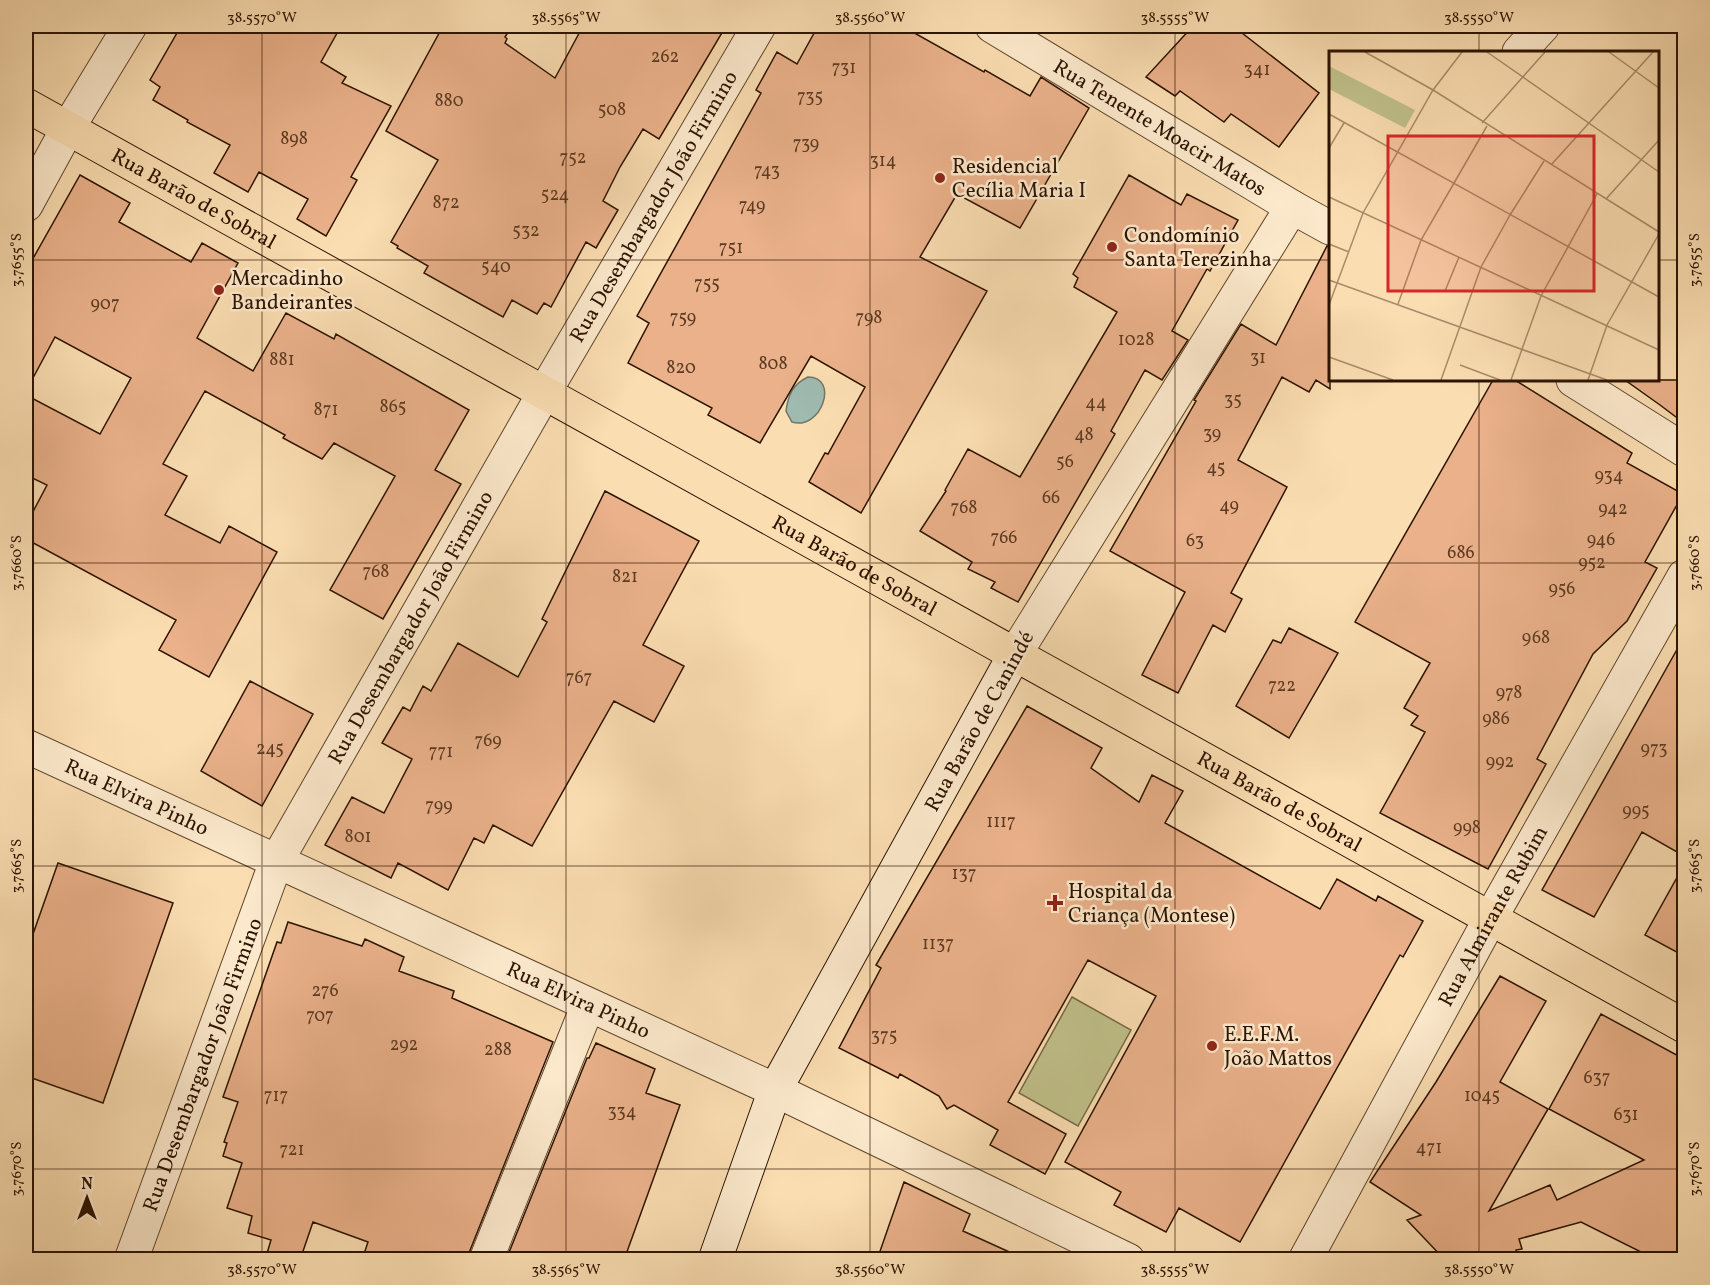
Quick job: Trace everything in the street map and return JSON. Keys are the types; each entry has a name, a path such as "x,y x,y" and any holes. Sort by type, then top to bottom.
{"main road":[{"name":"Rua Barão de Sobral","path":"26,105 1684,1026"}],"street":[{"path":"26,205 68,128 130,26"},
{"name":"Rua Desembargador João Firmino","path":"131,1260 276,862 544,393 759,26"},
{"name":"Rua Tenente Moacir Matos","path":"992,26 1329,227"},
{"path":"1520,51 1543,26"},
{"name":"Rua Barão de Canindé","path":"715,1260 775,1090 1015,654 1292,207"},
{"path":"1575,381 1684,450"},
{"name":"Rua Almirante Rubim","path":"1305,1260 1490,919 1684,576"},
{"name":"Rua Elvira Pinho","path":"26,746 775,1090 1128,1260"},
{"path":"486,1260 588,1005"}],"green space":[{"path":"1072,997 1131,1030 1078,1126 1019,1093"}],"water":[{"path":"808,377 818,379 823,385 825,394 823,403 811,419 802,423 792,422 786,411 788,400 795,387"}],"building":[{"path":"181,26 341,26 321,62 346,77 342,83 391,106 351,177 357,180 326,236 297,219 308,199 259,172 248,192 214,173 230,145 187,122 188,120 153,100 160,87 150,80"},
{"path":"443,26 512,26 505,37 507,39 505,43 555,78 583,26 726,26 659,139 643,129 620,167 603,201 618,210 596,248 586,242 551,307 544,303 537,314 512,300 503,317 424,273 428,266 391,242 438,160 386,131"},
{"path":"818,26 902,26 1030,96 1041,77 1089,108 1020,228 957,194 920,257 987,291 861,513 809,482 825,453 828,454 865,387 811,356 760,443 708,415 712,408 628,363 649,323 637,316 761,93 756,90 777,52 797,64"},
{"path":"1193,26 1233,26 1319,93 1279,147 1231,114 1224,122 1180,91 1175,96 1146,77"},
{"path":"80,175 130,203 119,222 191,262 202,243 238,263 197,338 253,371 286,313 334,339 336,334 469,410 435,470 461,484 383,619 330,590 395,476 334,443 322,459 283,438 285,435 205,391 163,464 187,476 165,515 220,543 229,526 277,552 209,677 159,650 176,620 26,539 26,525 47,485 26,475 26,395 100,434 131,378 55,337 26,391 26,271"},
{"path":"1129,175 1181,205 1187,194 1238,220 1210,271 1207,269 1172,331 1188,340 1162,380 1145,370 1111,431 1115,434 1018,602 991,588 995,582 968,569 972,562 920,531 946,491 968,449 1020,477 1117,312 1074,287 1078,278 1073,274"},
{"path":"1327,246 1329,247 1330,389 1316,380 1309,392 1282,377 1238,460 1287,487 1231,593 1242,599 1225,632 1213,625 1178,693 1142,675 1185,592 1110,551 1196,401 1194,400 1241,324 1276,345"},
{"path":"1684,380 1684,423 1626,381"},
{"path":"1492,381 1517,381 1632,453 1627,463 1683,494 1645,562 1657,568 1627,621 1593,654 1537,759 1546,764 1488,869 1380,813 1425,732 1411,725 1418,716 1404,708 1430,663 1355,622"},
{"path":"605,491 699,541 643,645 684,666 654,722 614,701 532,846 493,825 484,843 474,838 448,890 398,863 391,878 325,845 352,797 384,813 412,759 382,743 403,707 410,711 423,686 431,691 458,643 518,677 547,622 542,619"},
{"path":"1289,628 1338,653 1289,738 1236,706 1273,640 1281,643"},
{"path":"1684,637 1684,856 1642,832 1594,917 1542,890"},
{"path":"250,681 313,714 262,806 201,771"},
{"path":"1027,706 1102,748 1091,768 1139,802 1152,775 1183,791 1165,823 1320,909 1337,879 1376,901 1378,896 1423,921 1403,957 1400,955 1240,1242 1179,1208 1166,1232 1114,1205 1121,1192 1065,1162 1156,996 1088,960 1008,1102 1066,1134 1045,1174 990,1145 998,1130 954,1105 947,1109 939,1096 900,1074 898,1078 839,1048 881,968 876,965"},
{"path":"58,863 173,903 103,1103 26,1076 26,954"},
{"path":"1684,865 1684,956 1645,935"},
{"path":"288,922 362,946 365,939 404,957 399,971 454,991 452,998 553,1042 468,1260 362,1260 368,1242 313,1222 300,1260 265,1260 271,1240 248,1233 252,1216 227,1208 242,1163 223,1156 227,1143 224,1142 238,1102 223,1097 277,942 281,943"},
{"path":"1500,976 1546,1001 1500,1082 1548,1109 1489,1211 1550,1185 1557,1200 1644,1160 1549,1109 1601,1014 1684,1059 1684,1260 1657,1260 1581,1222 1519,1239 1522,1249 1516,1250 1518,1260 1445,1260 1407,1220 1421,1215 1370,1182 1436,1082"},
{"path":"596,1043 655,1069 646,1093 680,1105 624,1260 506,1260 587,1058"},
{"path":"904,1182 970,1214 963,1231 1027,1260 877,1260"}],"place":[{"name":"Residencial Cecília Maria I","path":"940,178"},
{"name":"Condomínio Santa Terezinha","path":"1112,247"},
{"name":"Mercadinho Bandeirantes","path":"219,290"},
{"name":"Hospital da Criança (Montese)","path":"1055,903"},
{"name":"E.E.F.M. João Mattos","path":"1212,1046"}]}
